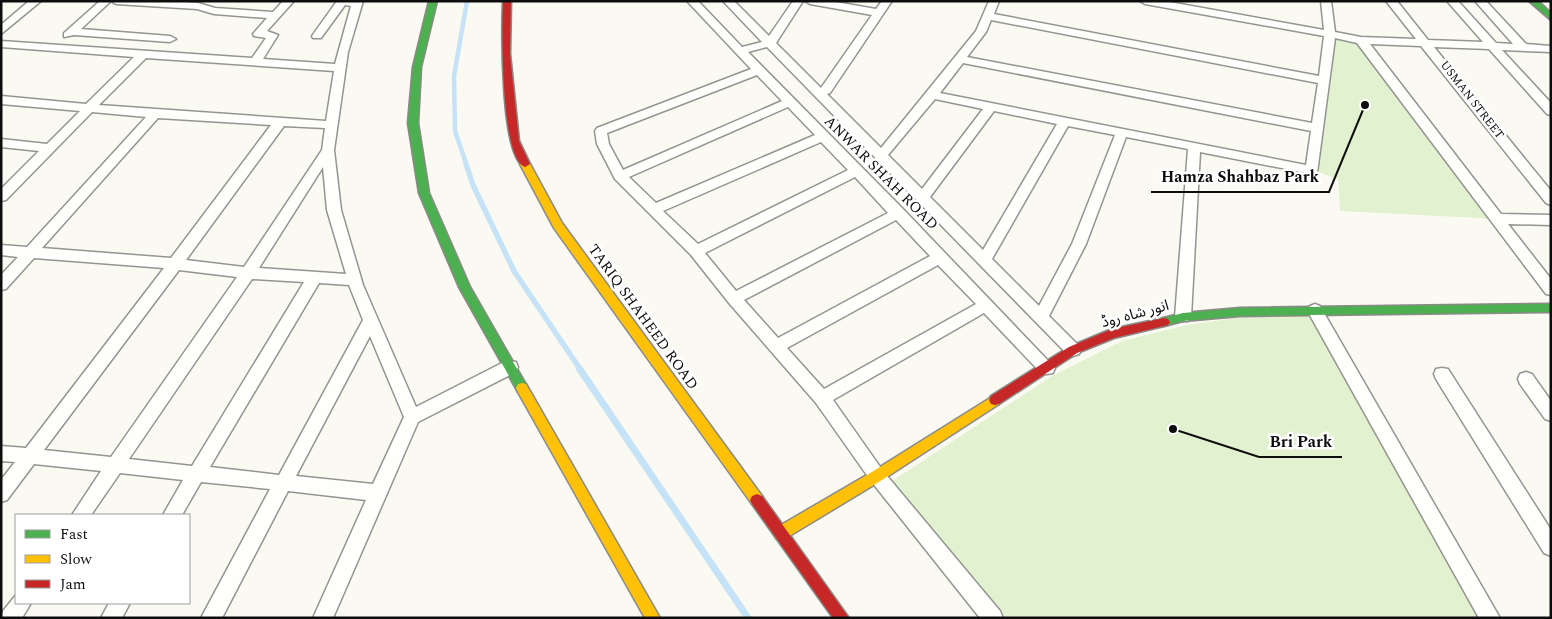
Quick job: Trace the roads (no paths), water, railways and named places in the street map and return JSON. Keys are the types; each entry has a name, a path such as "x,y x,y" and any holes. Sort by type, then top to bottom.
{"main road":[{"path":"433,1 417,66 413,123 424,193 465,287 653,618"},
{"name":"TARIQ SHAHEED ROAD","path":"508,1 506,54 514,141 532,180 558,225 842,618"},
{"path":"1534,1 1551,18"},
{"name":"انور شاہ روڈ","path":"781,533 877,476 1073,350 1112,334 1183,317 1240,312 1551,308"}],"street":[{"path":"1,31 36,1"},
{"path":"54,48 106,1"},
{"path":"116,1 198,6 214,12 276,15"},
{"path":"255,62 273,35 258,34 289,1"},
{"name":"ANWAR SHAH ROAD","path":"692,1 757,72 899,213 1047,368"},
{"name":"ANWAR SHAH ROAD","path":"728,1 1073,350"},
{"path":"738,51 770,43 798,1"},
{"path":"810,1 879,13"},
{"path":"819,93 826,90 887,1"},
{"path":"881,156 981,32 994,1"},
{"path":"1145,1 1361,40 1428,45 1551,49"},
{"path":"932,95 1312,170 1330,34 1326,1"},
{"name":"USMAN STREET","path":"1391,1 1551,200"},
{"path":"1452,1 1551,111"},
{"path":"1480,1 1523,48"},
{"path":"317,36 342,2 358,2 342,52 328,150 334,210 355,280 412,417"},
{"path":"988,16 1324,81"},
{"path":"71,32 170,39"},
{"path":"1361,40 1551,290"},
{"path":"1,44 340,68"},
{"path":"3,194 143,54"},
{"path":"959,59 1318,128"},
{"path":"757,72 601,130 603,144 620,176 696,251 734,299 778,345 822,398 877,476 994,618"},
{"path":"1,100 155,114 332,125"},
{"path":"620,176 789,102"},
{"path":"922,199 991,107"},
{"path":"1,285 155,114"},
{"path":"984,260 1065,121"},
{"path":"1,494 176,264 280,122"},
{"path":"1041,316 1079,244 1122,132"},
{"path":"653,210 822,137"},
{"path":"1,144 51,148"},
{"path":"1183,317 1194,147"},
{"path":"82,514 248,273 328,150"},
{"path":"696,251 857,171"},
{"path":"734,299 899,213"},
{"path":"1497,219 1551,220"},
{"path":"1,250 176,264 248,273 355,280"},
{"path":"778,345 941,257"},
{"path":"173,514 315,277"},
{"path":"822,398 986,305"},
{"path":"1315,310 1490,618"},
{"path":"212,618 371,319"},
{"path":"323,618 412,417 510,367"},
{"path":"1442,374 1551,547"},
{"path":"1526,379 1551,414"},
{"path":"1,453 379,493"},
{"path":"10,618 20,604"},
{"path":"111,618 119,604"}],"waterway":[{"path":"467,1 454,76 455,131 467,166"},
{"path":"466,164 473,185 514,271 580,369"},
{"path":"579,368 748,618"}],"place":[{"name":"Hamza Shahbaz Park","path":"1365,105"},
{"name":"Bri Park","path":"1173,429"}]}
